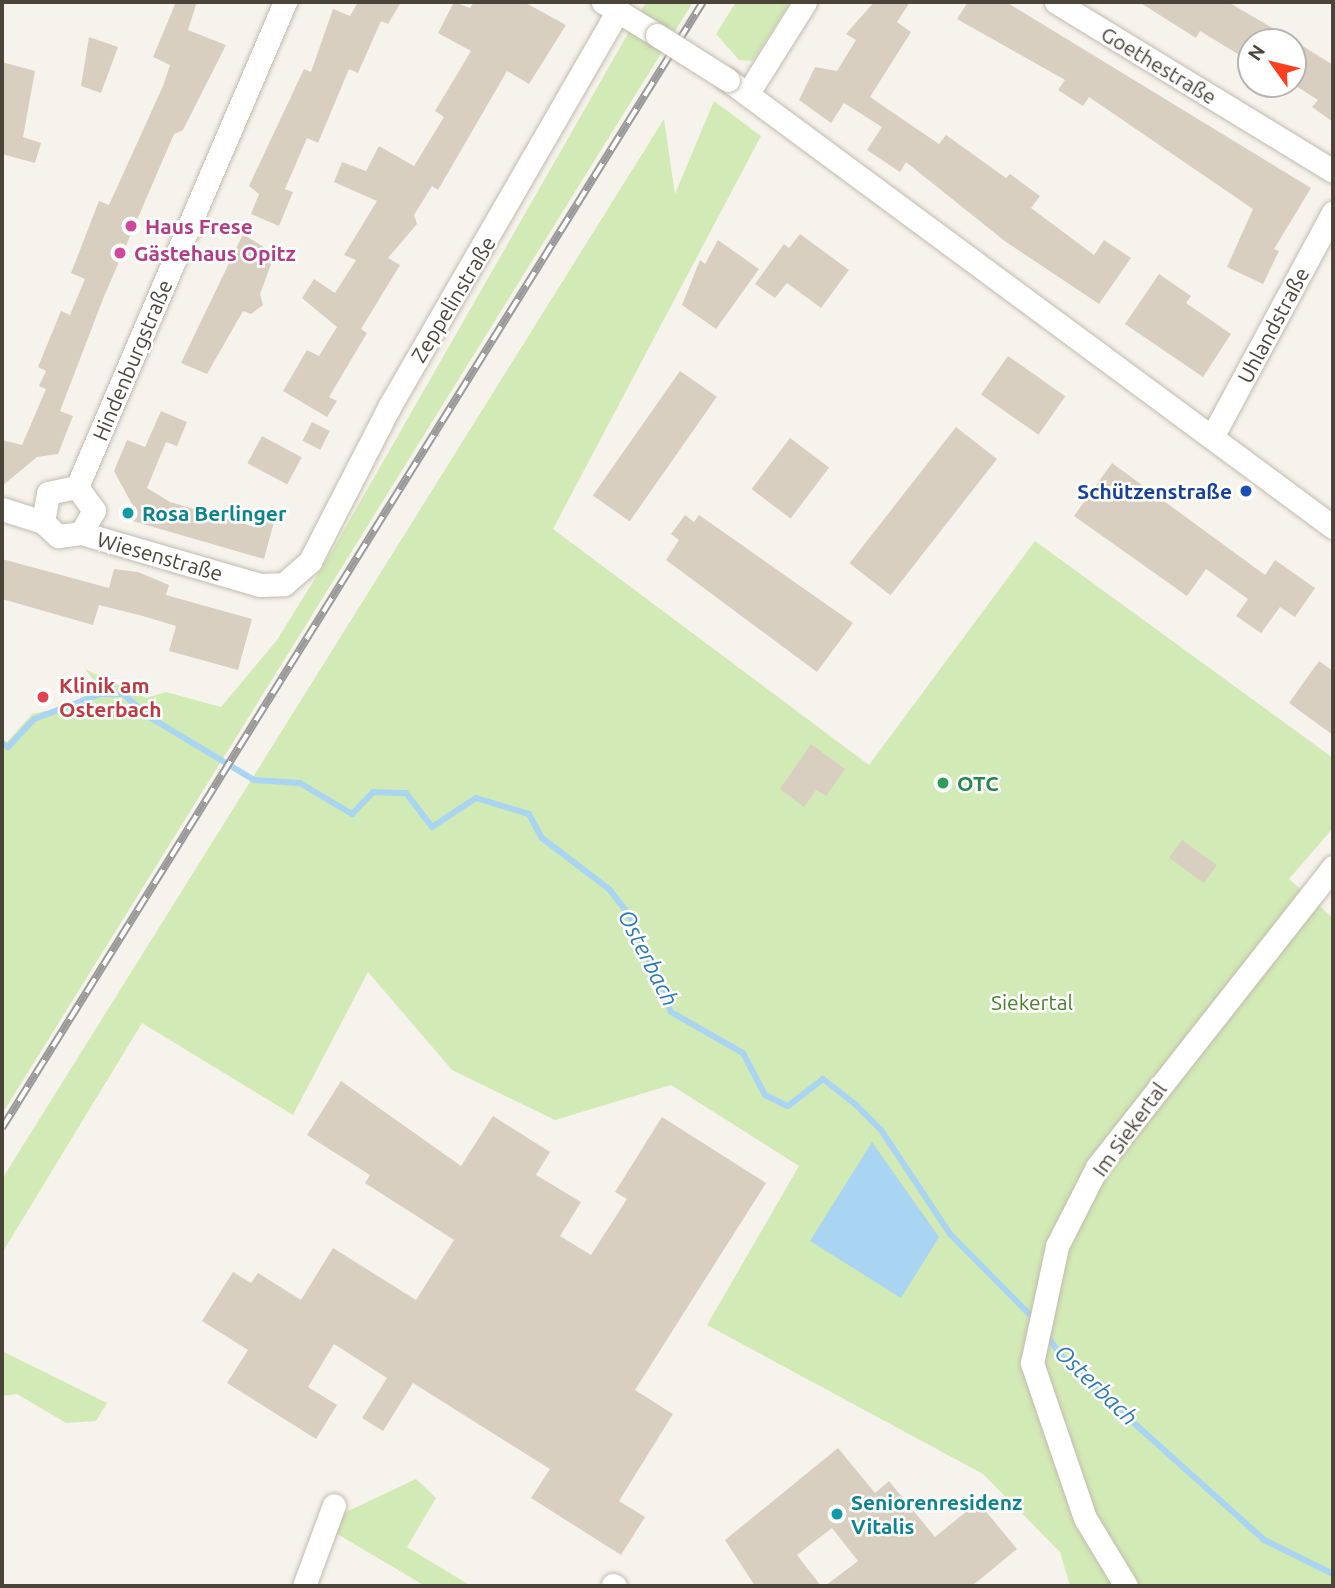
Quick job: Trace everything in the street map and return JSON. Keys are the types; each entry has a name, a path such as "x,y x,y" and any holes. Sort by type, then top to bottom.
{"street":[{"name":"Hindenburgstraße","path":"77,487 285,2"},
{"path":"748,93 805,2"},
{"name":"Goethestraße","path":"1056,2 1333,172"},
{"path":"619,11 748,93 1333,527"},
{"name":"Zeppelinstraße","path":"284,584 310,561 389,407 619,11"},
{"name":"Uhlandstraße","path":"1212,437 1333,212"},
{"path":"43,522 48,493 77,487 94,510 81,533"},
{"name":"Wiesenstraße","path":"2,509 43,522 58,536 81,533 260,585 284,584"},
{"name":"Im Siekertal","path":"1126,1586 1084,1518 1032,1363 1036,1327 1057,1246 1097,1167 1333,867"},
{"path":"304,1586 334,1505"}],"green space":[{"path":"646,2 693,2 2,1114 2,739 7,742 32,714 67,706 99,687 85,669 146,698 166,692 221,707 277,640 332,551"},
{"path":"736,2 791,2 753,61 739,60 716,34"},
{"name":"Siekertal","path":"714,101 761,136 553,529 869,765 1035,541 1333,758 1333,828 1289,879 1333,918 1333,1586 1070,1586 1060,1552 983,1474 707,1325 799,1166 671,1085 555,1120 452,1070 368,972 293,1115 142,1023 2,1253 2,1179 664,119 675,194"},
{"path":"2,1351 107,1403 96,1421 66,1423 17,1394 2,1396"},
{"path":"416,1479 436,1498 407,1547 471,1586 425,1586 329,1529 331,1519"}],"water":[{"path":"872,1142 939,1237 901,1298 810,1241"}],"building":[{"path":"176,2 197,2 188,30 226,45 183,130 174,134 103,299 60,411 73,416 58,454 37,457 2,486 2,440 22,445 46,389 39,386 46,371 38,367 61,311 70,315 85,279 71,273 99,201 109,205 163,86 170,65 153,57"},
{"path":"358,2 401,2 388,24 381,21 358,73 349,69 318,143 307,138 285,189 293,192 279,226 251,214 259,194 249,186 304,69 311,72 333,9 350,16"},
{"path":"454,2 470,8 474,2 524,2 566,25 529,84 507,71 438,190 432,186 414,215 417,224 388,258 400,265 361,329 367,333 329,397 337,401 327,417 283,391 307,350 319,356 337,327 302,298 314,279 335,293 356,260 344,255 377,201 334,182 342,162 366,171 379,146 414,166 444,117 435,111 471,51 438,33"},
{"path":"874,2 910,2 897,22 911,32 870,97 939,144 946,135 1006,178 1010,174 1040,196 1031,208 1094,255 1104,240 1131,258 1099,304 1006,242 906,162 900,172 867,150 882,127 844,103 831,123 799,100 815,67 837,71 856,40 846,34"},
{"path":"968,2 1006,2 1311,188 1274,249 1279,251 1263,284 1227,267 1253,209 1089,97 1083,106 1058,90 1065,80 957,19"},
{"path":"1139,2 1228,2 1272,28 1237,28 1237,53 1200,31 1196,38"},
{"path":"89,37 118,47 101,93 81,86"},
{"path":"1307,49 1333,65 1333,122 1312,107 1318,100 1307,93"},
{"path":"2,62 35,71 23,137 41,143 35,163 2,154"},
{"path":"243,234 275,254 260,294 263,305 251,314 243,311 207,374 181,363"},
{"path":"800,234 849,270 821,308 787,283 775,298 755,284 784,244 789,248"},
{"path":"718,240 759,269 716,329 682,305 700,260 705,264"},
{"path":"1159,274 1191,296 1186,303 1231,334 1203,377 1125,324"},
{"path":"1008,356 1065,396 1038,435 981,395"},
{"path":"680,371 717,397 630,521 593,496"},
{"path":"161,411 187,422 177,446 166,442 147,488 170,502 255,527 258,518 274,522 264,559 129,520 133,506 114,471 127,440 145,447"},
{"path":"312,422 330,431 320,450 302,441"},
{"path":"956,427 997,459 890,595 849,563"},
{"path":"262,436 302,457 287,484 247,463"},
{"path":"790,438 829,467 791,519 751,489"},
{"path":"1112,463 1265,575 1275,560 1315,588 1295,617 1280,607 1261,633 1236,616 1248,599 1206,569 1187,596 1074,516"},
{"path":"685,515 694,522 699,515 853,623 817,672 666,560 679,540 671,534"},
{"path":"2,559 109,588 114,569 138,572 169,585 166,595 252,619 238,670 169,651 176,626 143,616 99,605 93,625 2,599"},
{"path":"1319,661 1333,671 1333,735 1289,703"},
{"path":"811,744 845,769 826,796 816,790 804,807 780,789"},
{"path":"1182,840 1217,865 1204,883 1169,858"},
{"path":"341,1081 461,1166 493,1116 550,1152 536,1175 581,1202 560,1236 591,1255 627,1199 615,1192 662,1117 766,1183 635,1390 673,1414 619,1501 645,1517 621,1555 531,1498 550,1469 413,1383 383,1431 362,1418 387,1378 334,1344 308,1387 337,1405 316,1439 227,1383 248,1350 202,1321 233,1272 251,1283 258,1273 301,1300 333,1248 416,1300 454,1240 365,1183 370,1175 307,1135"},
{"name":"Seniorenresidenz Vitalis","path":"838,1448 875,1493 889,1481 935,1537 978,1502 1017,1549 972,1586 825,1586 858,1561 832,1528 797,1555 821,1586 755,1586 725,1540"}],"waterway":[{"name":"Osterbach","path":"2,743 8,747 34,719 101,694 123,694 151,718 254,780 300,783 352,814 373,792 406,793 432,827 476,798 529,814 542,838 609,889 630,916 671,1012 743,1053 765,1095 788,1106 823,1079 855,1104 881,1130 950,1234 1034,1319"},
{"name":"Osterbach","path":"1045,1333 1067,1363 1264,1540 1333,1574"}],"railway":[{"path":"2,1128 703,2"}],"place":[{"name":"Haus Frese","path":"131,226"},
{"name":"Gästehaus Opitz","path":"120,253"},
{"name":"Schützenstraße","path":"1246,491"},
{"name":"Rosa Berlinger","path":"128,513"},
{"name":"Klinik am Osterbach","path":"43,697"},
{"name":"OTC","path":"943,783"},
{"name":"Seniorenresidenz Vitalis","path":"837,1514"}]}
